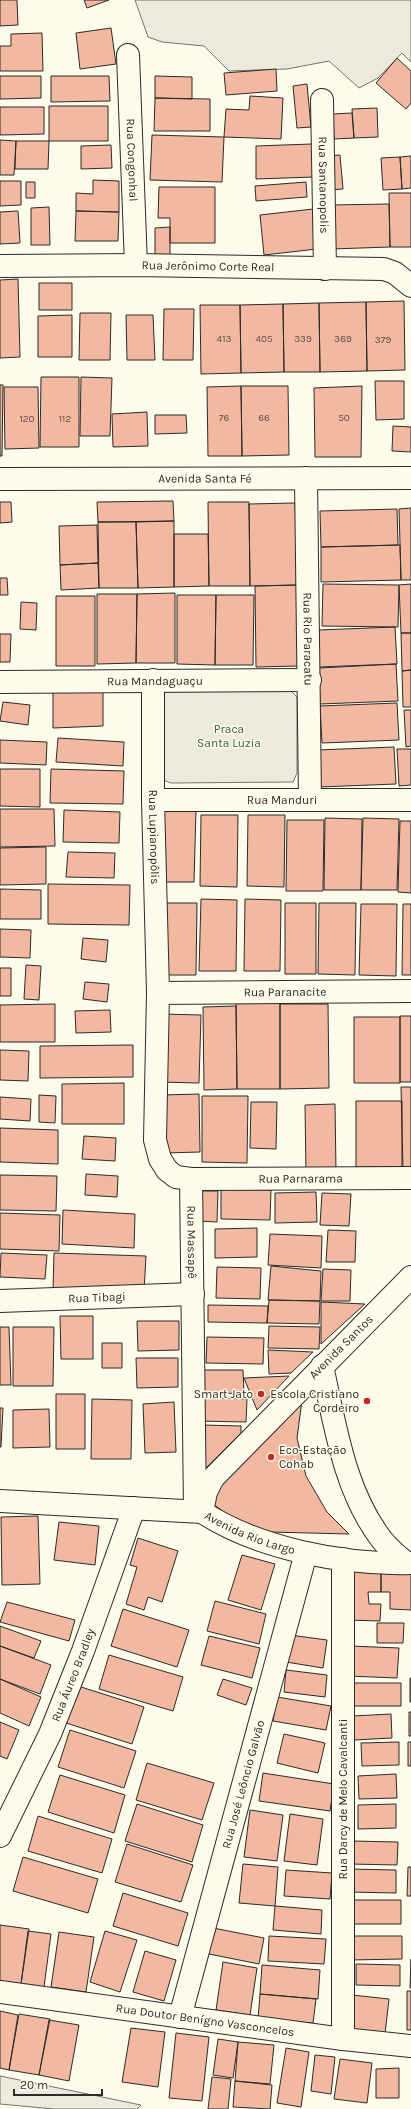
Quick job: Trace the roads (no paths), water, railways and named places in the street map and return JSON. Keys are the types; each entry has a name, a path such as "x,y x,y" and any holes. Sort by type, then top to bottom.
{"street":[{"name":"Rua Congonhal","path":"128,55 136,265"},
{"name":"Rua Santanopolis","path":"322,100 326,269"},
{"name":"Rua Jerônimo Corte Real","path":"0,266 136,265 384,269 395,273 411,286"},
{"name":"Rua Rio Paracatu","path":"306,478 310,680 310,800"},
{"name":"Avenida Santa Fé","path":"0,479 411,478"},
{"name":"Rua Lupianopôlis","path":"153,680 153,800 158,993"},
{"name":"Rua Mandaguaçu","path":"0,682 310,680"},
{"name":"Rua Manduri","path":"153,800 411,800"},
{"name":"Rua Paranacite","path":"158,993 411,991"},
{"path":"158,993 155,1140 160,1159 166,1170 176,1176 191,1179"},
{"name":"Rua Parnarama","path":"191,1179 411,1178"},
{"name":"Rua Massapê","path":"191,1179 198,1512"},
{"name":"Avenida Santos","path":"198,1512 213,1478 411,1277"},
{"name":"Rua Tibagi","path":"0,1301 193,1294"},
{"name":"Avenida Rio Largo","path":"322,1366 340,1450 347,1472 373,1526 383,1541 409,1563"},
{"name":"Avenida Rio Largo","path":"0,1501 198,1512 239,1532 306,1553 343,1559 409,1563"},
{"name":"Rua Áureo Bradley","path":"0,1836 50,1734 86,1644 134,1508"},
{"name":"Rua José Leôncio Galvão","path":"180,2017 306,1553"},
{"name":"Rua Darcy de Melo Cavalcanti","path":"343,1559 343,2039"},
{"name":"Rua Doutor Benígno Vasconcelos","path":"0,1992 343,2039 411,2046"}],"place":[{"name":"Smart Jato","path":"261,1394"},
{"name":"Escola Cristiano Cordeiro","path":"367,1401"},
{"name":"Eco-Estação Cohab","path":"271,1457"}],"park label":[{"name":"Praca Santa Luzia","path":"229,736"}]}
